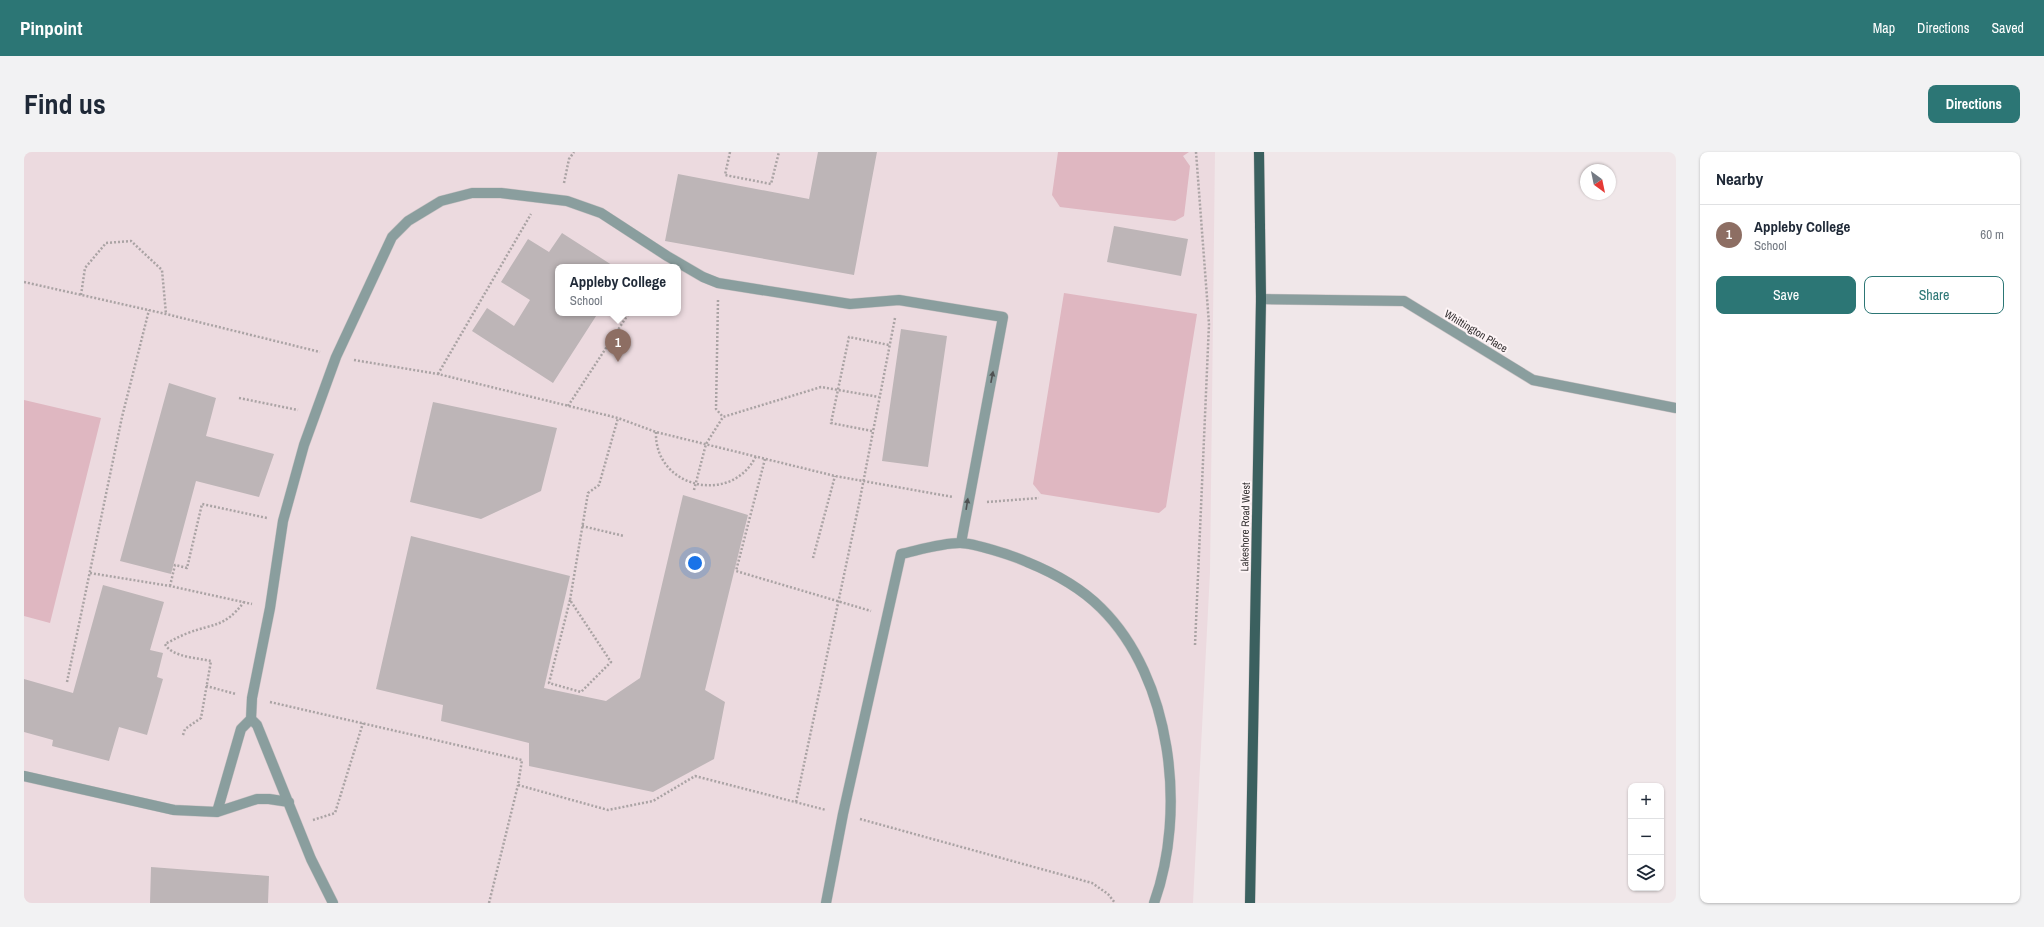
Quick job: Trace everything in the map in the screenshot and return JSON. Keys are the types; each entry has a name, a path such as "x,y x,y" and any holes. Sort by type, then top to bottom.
{"main road":[{"name":"Lakeshore Road West","path":"1250,903 1261,299 1259,152"}],"street":[{"path":"217,812 241,729 251,719 252,698 270,608 283,522 304,446 336,357 392,238 408,221 441,200 472,193 501,193 541,196 567,201 588,207 601,213 681,264"},
{"path":"681,264 718,282 850,304 899,300 1003,317 961,543"},
{"name":"Whittington Place","path":"1261,299 1404,301 1533,380 1676,408"},
{"path":"826,903 901,554 961,543 1014,556 1041,567 1072,584 1102,608 1116,624 1138,658 1157,709 1166,741 1170,771 1171,796 1168,844 1163,874 1154,903"},
{"path":"251,719 257,726 311,859 333,903"},
{"path":"24,776 174,810 217,812 257,799 289,802"}],"path":[{"path":"564,183 569,159 574,152"},
{"path":"730,152 725,175 771,184 779,152"},
{"path":"1195,645 1209,324 1196,152"},
{"path":"438,374 532,212"},
{"path":"81,295 85,268 106,243 131,241 162,270 166,314"},
{"path":"24,282 166,314 336,357 438,374 618,418 656,432 835,476 957,498"},
{"path":"718,282 716,409 723,417"},
{"path":"796,802 839,601 899,300"},
{"path":"67,682 122,417 149,310"},
{"path":"568,406 627,316"},
{"path":"872,431 831,423 849,337 889,345"},
{"path":"694,490 706,444 723,417 821,387 879,397"},
{"path":"239,398 316,413"},
{"path":"570,600 611,662 581,692 549,683 570,600 588,493 599,485 618,418"},
{"path":"656,432 656,442 665,465 675,474 697,483 709,485 726,484 746,471 752,465 756,456"},
{"path":"765,459 736,572 887,616"},
{"path":"813,558 835,476"},
{"path":"987,502 1039,498"},
{"path":"170,586 175,565 187,568 202,504 283,522"},
{"path":"582,526 624,536"},
{"path":"90,573 170,586 270,608"},
{"path":"183,735 185,729 201,718 211,661 174,652 165,644 188,632 214,626 230,617 244,602"},
{"path":"206,686 522,760 518,784 490,903"},
{"path":"309,821 335,813 363,723"},
{"path":"518,784 608,810 653,801 695,776 844,814 1092,883 1105,890 1114,903"}],"shaded area":[{"path":"24,152 1215,152 1210,572 1193,903 24,903"},
{"path":"1058,152 1189,152 1183,156 1190,166 1184,216 1175,221 1060,207 1052,195"},
{"path":"1064,293 1197,314 1166,507 1159,513 1041,494 1033,484"},
{"path":"24,400 101,418 50,623 24,616"}],"building":[{"path":"818,152 877,152 854,275 665,241 678,174 809,199"},
{"path":"1114,226 1188,239 1181,276 1107,262"},
{"path":"562,233 610,264 555,264 555,316 596,316 553,383 472,331 487,308 514,326 530,300 501,282 528,239 549,252"},
{"path":"901,329 947,336 928,467 882,461"},
{"path":"169,383 216,398 206,436 274,454 259,497 196,481 171,574 120,561"},
{"path":"433,402 557,428 541,491 481,519 410,502"},
{"path":"683,495 748,515 705,690 725,702 714,759 653,792 529,766 529,743 441,721 443,705 376,689 411,536 570,576 544,688 606,701 640,678"},
{"path":"103,585 164,602 150,650 163,653 157,677 163,679 147,735 119,727 109,761 52,746 53,740 24,732 24,679 73,693"},
{"path":"151,867 269,876 268,903 150,903"}],"place":[{"name":"Appleby College","path":"618,362"}]}
